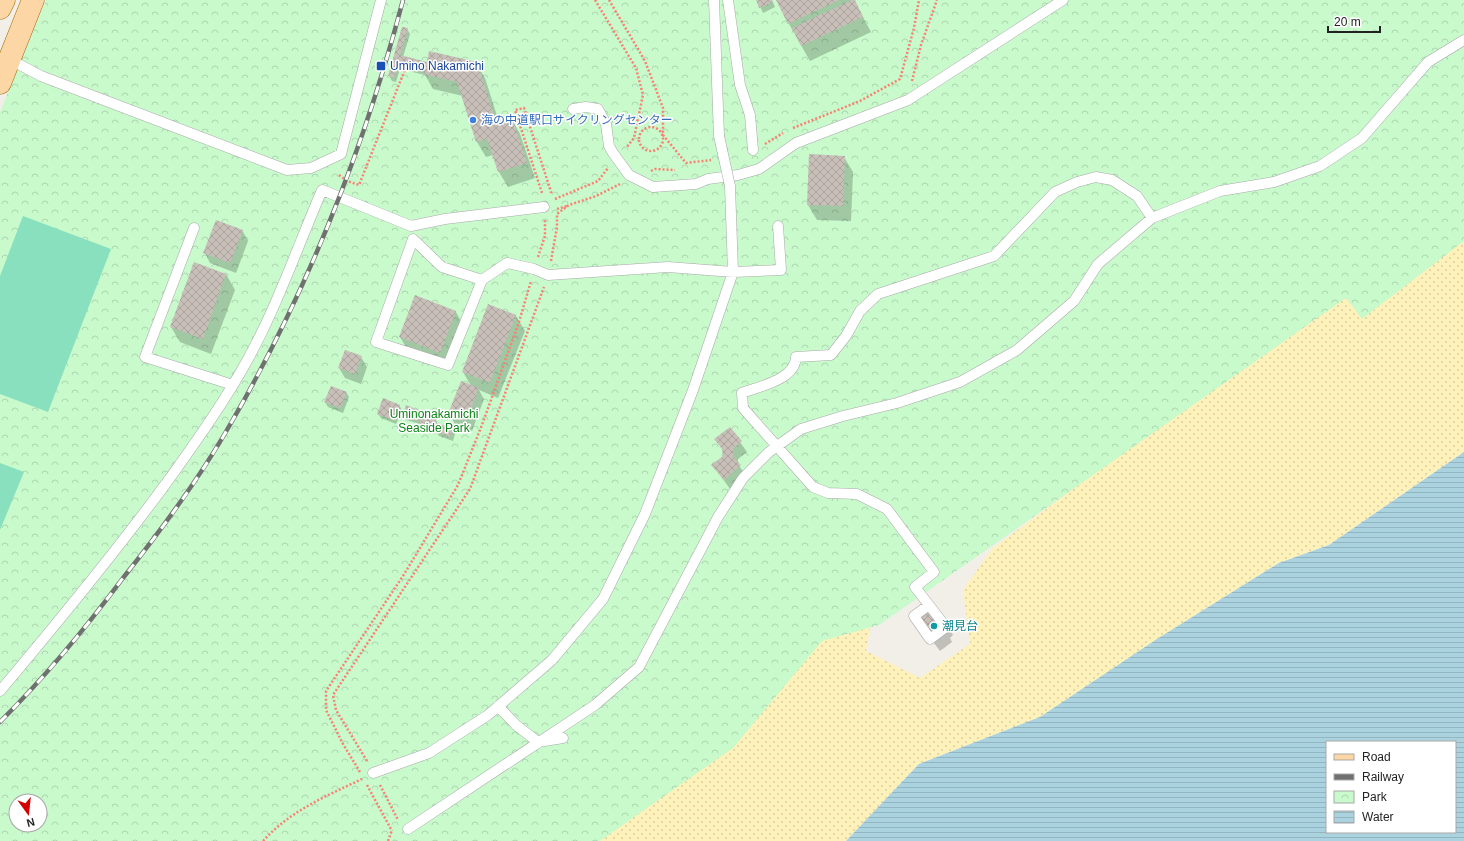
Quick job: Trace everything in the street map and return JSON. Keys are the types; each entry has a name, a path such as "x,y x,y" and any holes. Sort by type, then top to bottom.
{"main road":[{"path":"0,8 4,0"},
{"path":"0,83 5,57 33,0"}],"lane":[{"path":"5,57 41,76 287,170 311,168 341,154 381,0"},
{"path":"373,773 429,753 488,715 552,660 603,599 645,514 693,390 733,272 730,186 719,136 714,0"},
{"path":"728,0 740,85 750,115 753,150"},
{"path":"573,109 586,107 598,109 606,124 609,146 613,153 629,175 654,187 696,184 708,179 738,175 759,169 796,143 908,100 1063,0"},
{"path":"405,828 594,705 639,667 718,517 743,478 769,452 802,429 843,416 897,403 960,382 1017,350 1074,301 1098,264 1152,218 1220,191 1274,182 1320,166 1362,138 1428,62 1464,40"},
{"path":"929,605 915,587 934,572 887,509 857,494 828,493 813,487 743,408 742,393 785,376 796,364 796,357 831,355 846,336 860,311 878,294 994,256 1055,192 1077,182 1096,177 1112,180 1137,196 1152,218"},
{"path":"0,691 124,541 197,440 233,385 249,358 272,308 322,190 411,226 445,218 545,211"},
{"path":"411,226 413,239 376,342 448,365 482,280 507,263 534,269 548,275 668,267 733,272 781,270 778,226"},
{"path":"194,228 145,357 233,385"},
{"path":"413,239 442,267 482,280"},
{"path":"498,706 516,725 538,742 563,738"}],"path":[{"path":"595,0 636,68 643,95 634,138 625,149"},
{"path":"910,89 921,46 936,0"},
{"path":"339,175 347,181 359,185 406,67"},
{"path":"543,194 515,110 524,108 554,199 598,181 611,165"},
{"path":"648,127 657,128 663,136 662,145 654,151 645,149 639,142 640,133 648,127"},
{"path":"649,172 655,169 678,170"},
{"path":"557,209 596,196 624,182"},
{"path":"405,828 336,710 333,695 470,489 548,275 557,227 557,214 570,205"},
{"path":"392,831 343,744 326,710 326,691 403,576 458,485 482,425 516,330 545,236 545,211"},
{"path":"553,217 557,227"},
{"path":"263,841 271,832 300,809 373,773"}],"sand":[{"path":"1464,236 1464,452 1329,545 1279,563 1157,639 1040,717 919,764 846,841 593,841 811,637 871,622 866,651 920,678 970,644 963,590 992,549 1348,286"}],"green space":[{"name":"Uminonakamichi Seaside Park","path":"46,0 1464,0 1464,241 1362,319 1346,298 879,625 822,641 733,748 600,841 0,841 0,112"},
{"path":"23,216 111,249 48,412 0,394 0,276"},
{"path":"0,463 24,472 0,530"}],"water":[{"path":"1464,452 1464,841 846,841 919,764 1040,717 1157,639 1279,563 1329,545"}],"building":[{"path":"756,0 772,0 773,2 759,8"},
{"path":"776,0 839,0 788,24"},
{"path":"852,0 855,0 863,17 801,46 792,28"},
{"path":"402,27 408,28 400,55 427,62 429,51 477,62 496,122 512,117 527,163 498,172 487,139 476,142 457,82 423,74 424,71 397,65 394,78 388,76"},
{"path":"809,154 845,156 843,206 807,205"},
{"path":"216,220 243,230 230,263 203,253"},
{"path":"194,262 226,274 203,339 170,327"},
{"path":"415,295 456,311 440,353 399,337"},
{"path":"488,304 516,315 490,383 462,372"},
{"path":"345,350 362,356 355,374 338,368"},
{"path":"461,381 479,388 466,421 448,414"},
{"path":"331,386 347,392 340,408 324,402"},
{"path":"383,398 400,405 394,420 377,414"},
{"path":"406,405 421,411 417,421 402,416"},
{"path":"423,414 436,419 432,430 419,424"},
{"path":"438,423 453,429 450,437 435,431"},
{"path":"730,427 742,441 733,449 733,457 741,465 724,480 711,465 723,456 722,449 714,439"},
{"name":"潮見台","path":"931,609 947,631 933,641 917,619"}],"railway":[{"path":"0,722 49,670 109,597 152,541 207,464 259,373 309,270 352,164 388,56 403,0"}],"place":[{"name":"Umino Nakamichi","path":"381,66"},
{"name":"海の中道駅口サイクリングセンター","path":"473,120"},
{"name":"潮見台","path":"934,626"}]}
